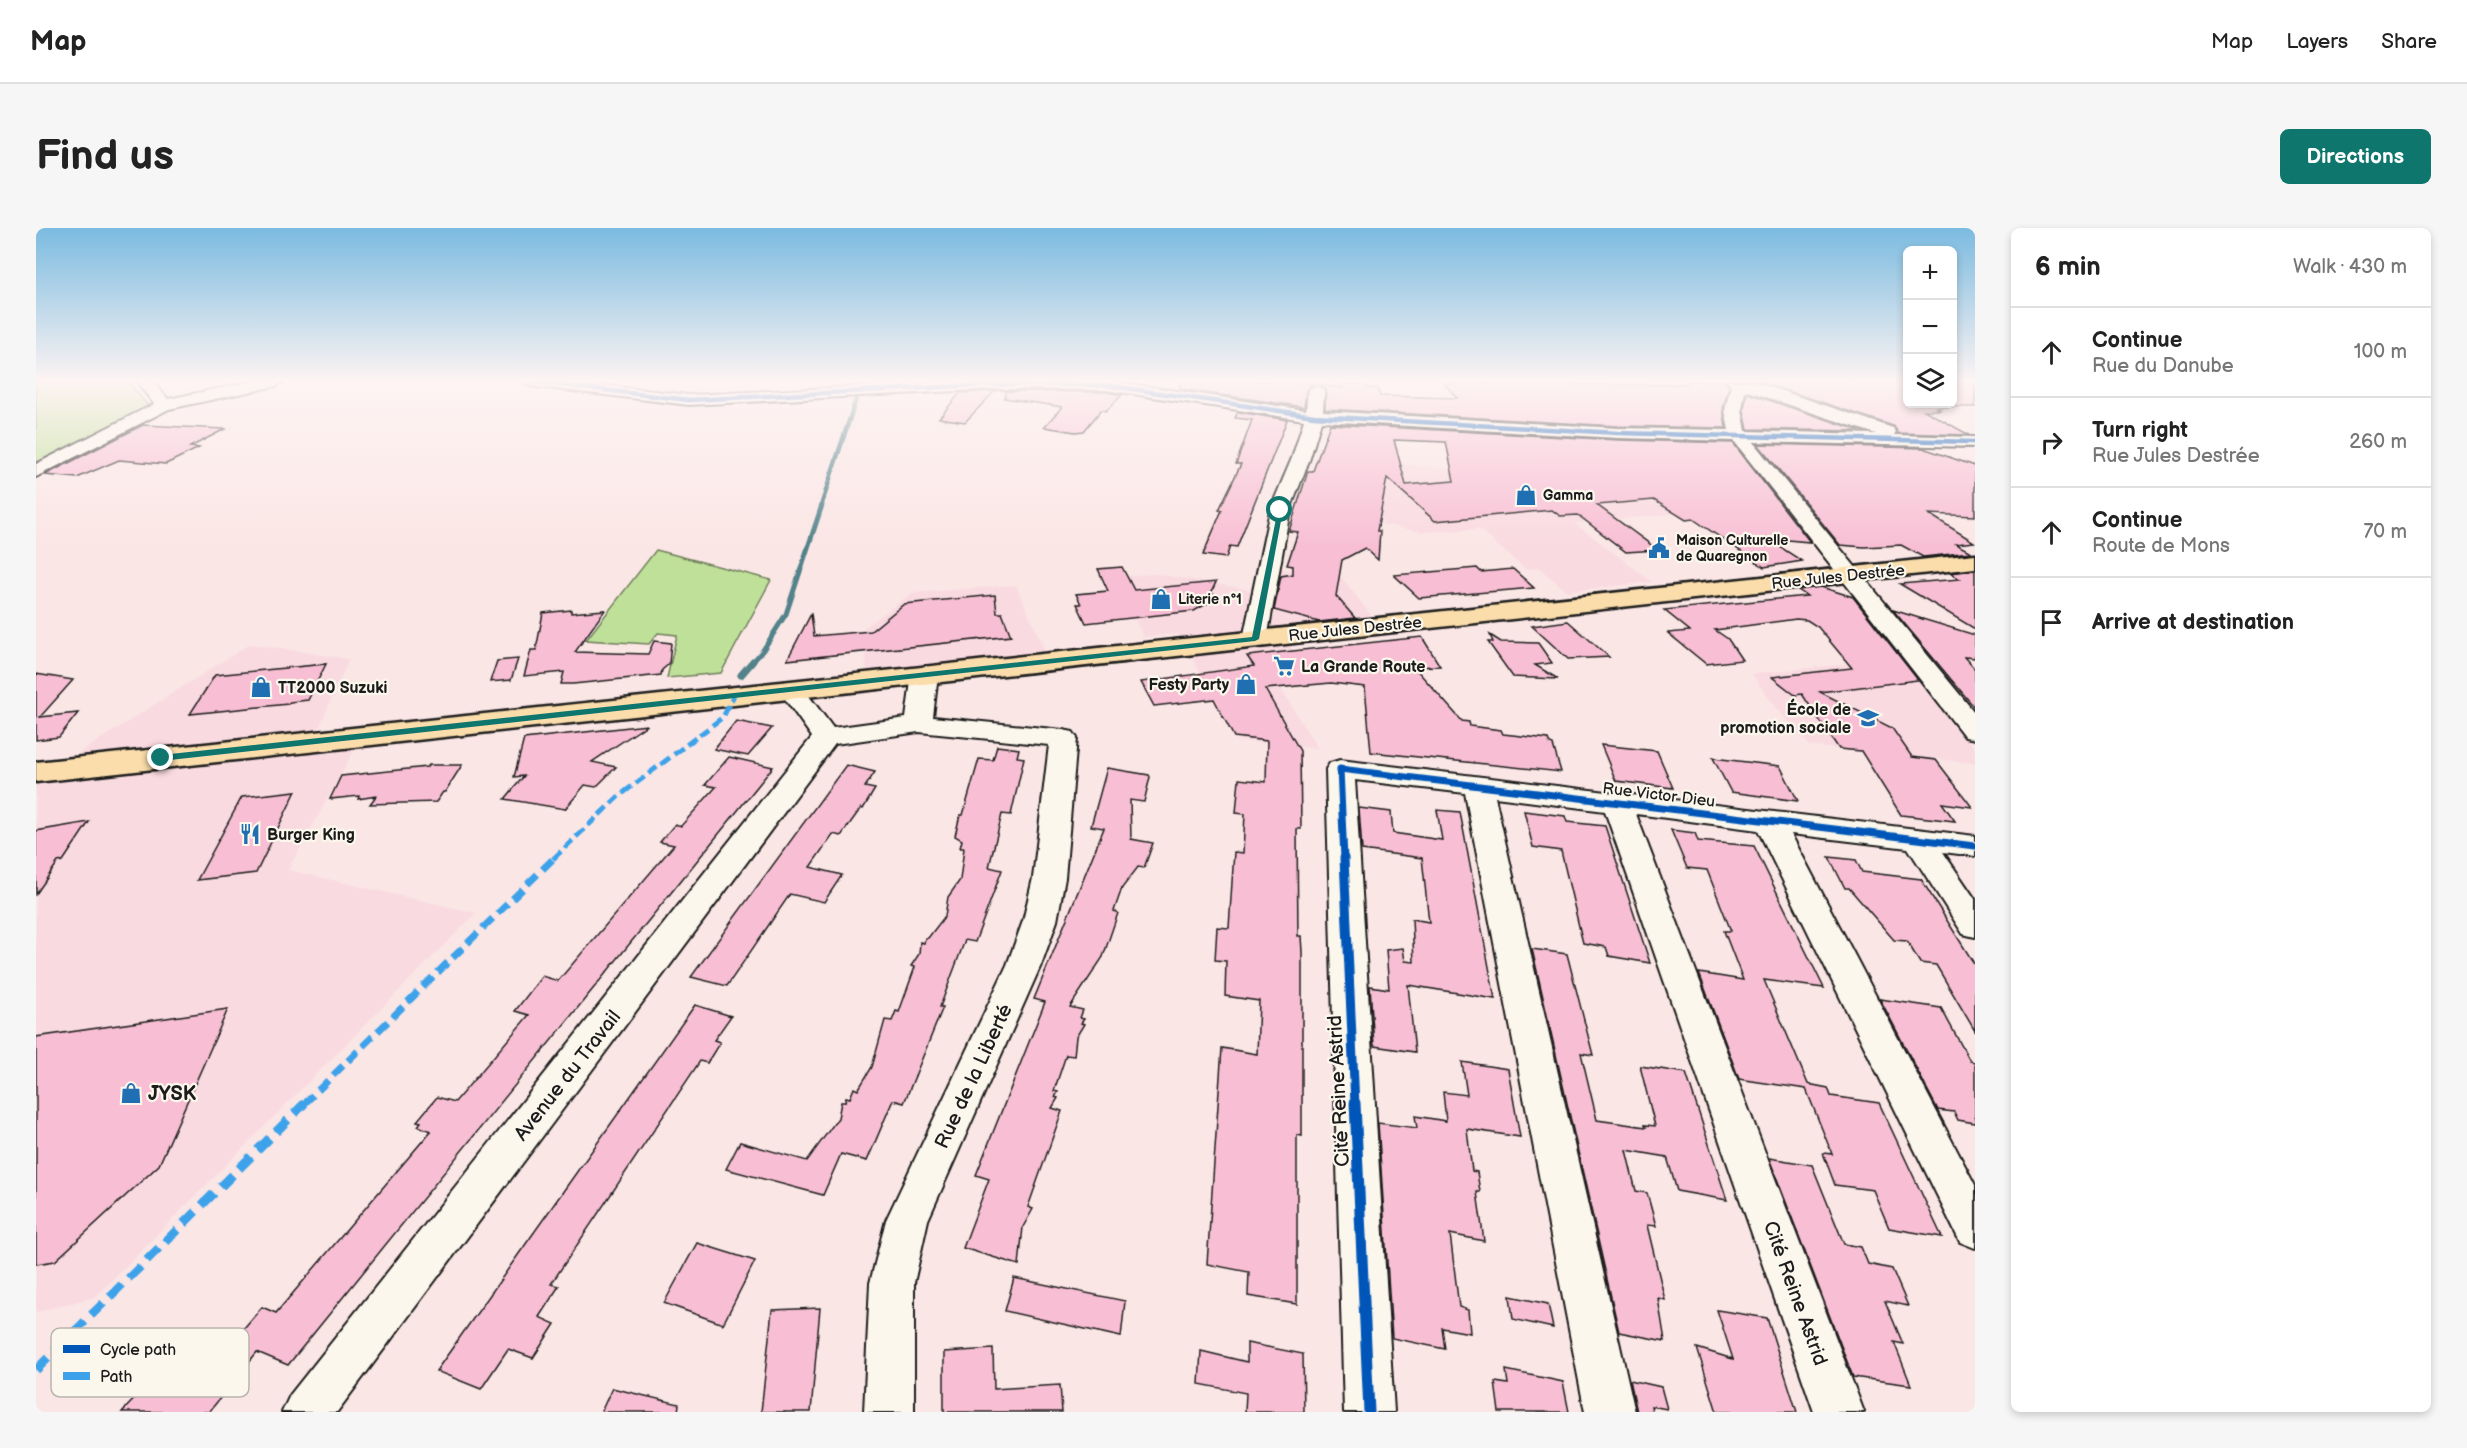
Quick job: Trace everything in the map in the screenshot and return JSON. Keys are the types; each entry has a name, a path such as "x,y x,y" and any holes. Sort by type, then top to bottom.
{"main road":[{"name":"Rue Jules Destrée","path":"36,772 1975,561"}],"street":[{"path":"36,471 103,436"},
{"path":"1255,639 1280,510 1302,458 1308,436"},
{"path":"1717,436 1975,442"},
{"path":"1898,436 1965,458"},
{"path":"1740,437 1975,730"},
{"path":"791,689 826,738 919,724 925,674"},
{"name":"Rue de la Liberté","path":"889,1412 892,1283 907,1220 1024,965 1040,921 1049,878 1063,738 919,724"},
{"name":"Avenue du Travail","path":"308,1412 826,738"},
{"name":"Rue Victor Dieu","path":"1340,768 1975,846"},
{"name":"Cité Reine Astrid","path":"1340,768 1368,1412"},
{"path":"1478,785 1610,1412"},
{"name":"Cité Reine Astrid","path":"1617,802 1839,1412"},
{"path":"1770,821 1975,1228"},
{"path":"1918,839 1975,925"}],"shaded area":[{"path":"1376,462 1497,473 1603,464 1684,513 1574,523 1652,582 1567,591 1539,568 1525,569 1479,529 1421,532 1382,524"},
{"path":"1276,568 1342,578 1377,623 1282,632 1311,680 1278,684 1317,748 1240,741 1178,634 1144,637 1113,577 1157,574 1270,593"},
{"path":"1016,585 1046,653 867,673 864,628 912,593"},
{"path":"250,644 349,659 313,741 359,741 288,870 476,913 95,1297 36,1312 36,784 82,751"},
{"name":"École de promotion sociale","path":"1858,663 1911,668 1975,749 1975,763 1810,746 1775,707 1752,674"}],"green space":[{"path":"36,436 93,436 36,466"},
{"path":"656,550 771,580 721,673 667,678 677,635 658,633 649,644 586,640"}],"building":[{"path":"121,436 211,436 190,447 199,448 166,464 119,460 77,478 45,475"},
{"path":"1246,436 1281,436 1237,547 1230,546 1226,558 1203,555 1222,510 1219,510 1241,464 1236,464"},
{"path":"1326,436 1551,436 1733,443 1810,542 1766,538 1802,561 1764,567 1693,519 1686,520 1654,500 1597,505 1658,550 1626,552 1578,515 1560,516 1552,510 1435,521 1387,478 1377,531 1380,531 1378,560 1365,548 1342,560 1336,596 1355,618 1319,622 1274,610 1281,576 1293,574 1293,566 1287,565 1298,532 1289,531 1308,471 1313,471","holes":["1394,440 1446,442 1454,481 1406,485"]},
{"path":"1758,444 1923,448 1975,466 1975,516 1929,514 1974,542 1956,544 1971,552 1923,557 1901,545 1864,547 1840,545"},
{"path":"1122,567 1134,590 1216,582 1211,593 1219,597 1194,611 1086,623 1077,604 1081,604 1076,594 1108,591 1098,569"},
{"path":"1477,568 1481,572 1513,569 1534,588 1419,598 1394,575"},
{"path":"1975,570 1975,629 1900,584 1960,579 1950,573"},
{"path":"1821,587 1853,597 1918,680 1820,692 1892,728 1912,757 1936,760 1972,807 1942,803 1955,821 1901,815 1861,751 1839,749 1802,694 1795,695 1772,677 1852,668 1818,627 1807,620 1796,619 1715,630 1728,639 1742,660 1706,664 1668,633 1690,631 1664,610 1807,596 1798,590"},
{"path":"995,595 997,613 1002,613 1011,636 787,660 811,614 814,636 871,631 904,604"},
{"path":"571,610 571,613 605,610 575,652 648,654 654,641 671,643 669,664 662,670 661,675 573,684 561,684 564,672 524,676 531,650 536,650 543,613"},
{"path":"1893,610 1975,635 1975,658 1964,657 1975,669 1975,708"},
{"path":"1568,621 1609,657 1568,659 1532,626"},
{"path":"1490,635 1501,642 1538,643 1552,663 1535,665 1558,679 1513,677 1488,642 1493,642"},
{"path":"1422,637 1440,666 1414,667 1462,721 1469,722 1470,726 1501,730 1503,734 1548,739 1553,745 1561,772 1371,752 1365,687 1331,683 1265,689 1300,751 1301,829 1297,829 1298,936 1301,936 1302,952 1302,1136 1297,1135 1297,1304 1248,1296 1249,1272 1207,1264 1222,1048 1257,1054 1259,1001 1225,996 1226,961 1215,960 1217,927 1229,928 1234,852 1243,853 1245,814 1236,813 1239,779 1266,782 1267,741 1234,737 1214,699 1154,706 1141,682 1254,666 1247,656"},
{"path":"518,659 511,680 490,682 497,661"},
{"name":"TT2000 Suzuki","path":"326,664 308,700 190,714 215,675"},
{"path":"36,674 73,680 40,717 78,713 59,737 36,740"},
{"path":"736,721 772,728 748,756 714,749"},
{"path":"647,725 592,762 616,767 596,787 585,785 565,809 505,799 524,776 514,777 524,739"},
{"path":"1601,745 1657,751 1673,788 1616,781"},
{"path":"997,746 1019,749 1017,757 1024,758 1011,815 1002,814 989,867 1002,870 975,942 965,940 940,1007 943,1007 904,1103 893,1100 867,1161 841,1154 823,1195 726,1169 740,1142 807,1161 838,1118 841,1102 845,1102 846,1097 850,1098 854,1088 858,1090 872,1067 885,1020 892,1021 896,1011 899,1012 915,967 911,966 919,954 920,942 924,943 925,938 928,938 945,916 948,897 960,880 964,848 960,848 962,840 955,836 960,815 963,815 979,759 993,760"},
{"path":"729,757 773,767 288,1365 257,1352 249,1362 249,1328 244,1328 262,1307 276,1313 431,1131 418,1126 421,1122 417,1121 437,1097 455,1102 529,1015 515,1011 542,976 558,981 674,845 660,842 675,824 681,826 716,787 705,785"},
{"path":"1713,758 1780,766 1798,801 1731,792"},
{"path":"429,765 462,765 436,802 370,804 376,796 358,799 359,796 330,799 341,776"},
{"path":"846,765 875,772 865,787 875,789 863,809 861,808 841,836 833,834 810,867 842,875 824,902 790,894 727,986 691,977"},
{"path":"1107,768 1149,775 1144,802 1130,800 1131,839 1153,843 1144,868 1138,867 1122,888 1114,911 1118,913 1103,957 1070,1007 1083,1010 1080,1018 1084,1019 1081,1023 1084,1024 1076,1037 1074,1056 1066,1055 1054,1091 1058,1092 1055,1097 1058,1098 1052,1108 1062,1111 1028,1207 1033,1209 1023,1227 1019,1265 963,1248 989,1179 976,1175 1045,1002 1034,999 1104,828 1091,826"},
{"path":"296,791 256,873 197,880 242,797"},
{"path":"1359,808 1391,812 1393,833 1442,840 1437,810 1460,812 1495,999 1408,985 1415,1052 1374,1046 1370,986 1389,989 1386,950 1403,948 1405,961 1414,962 1412,919 1429,922 1422,858 1362,850"},
{"path":"1524,811 1565,816 1567,822 1605,826 1650,963 1609,956 1606,947 1583,943 1561,851 1533,847"},
{"path":"89,822 63,861 58,862 36,894 36,831"},
{"path":"1671,830 1695,833 1698,841 1754,846 1824,988 1764,980 1808,1084 1828,1088 1831,1096 1879,1103 1942,1237 1889,1228 1873,1190 1835,1185 1823,1153 1832,1154 1806,1089 1739,1079 1699,973 1743,980 1724,931 1731,931 1707,870 1687,868"},
{"path":"1829,857 1856,860 1862,872 1921,879 1975,965 1975,1031 1936,965 1920,963 1907,941 1894,940 1849,888 1845,888"},
{"path":"1532,949 1567,954 1593,1055 1581,1053 1597,1120 1646,1127 1645,1125 1655,1126 1640,1066 1686,1073 1727,1200 1677,1191 1667,1157 1626,1150 1636,1191 1647,1193 1656,1226 1647,1225 1665,1300 1658,1298 1665,1341 1619,1332"},
{"path":"1880,999 1941,1008 1970,1061 1975,1062 1975,1123 1958,1120 1954,1112 1938,1110"},
{"path":"695,1005 731,1016 714,1040 720,1042 707,1063 700,1061 551,1284 559,1286 539,1317 555,1324 533,1358 508,1349 481,1389 436,1371"},
{"name":"JYSK","path":"228,1009 159,1165 55,1261 36,1264 36,1037"},
{"path":"1462,1062 1508,1069 1520,1137 1467,1129 1472,1171 1477,1172 1480,1192 1477,1192 1484,1241 1450,1234 1459,1307 1468,1310 1470,1333 1442,1328 1445,1349 1392,1338 1378,1123 1417,1128 1415,1116 1446,1121 1443,1092 1467,1095"},
{"path":"1769,1158 1812,1165 1844,1244 1861,1247 1868,1264 1892,1269 1908,1306 1885,1301 1903,1344 1894,1342 1911,1385 1853,1377"},
{"path":"697,1243 755,1261 723,1324 664,1303"},
{"path":"1014,1278 1125,1301 1121,1337 1005,1311"},
{"path":"1510,1296 1548,1304 1553,1328 1513,1319"},
{"path":"820,1308 811,1412 761,1412 772,1310"},
{"path":"1717,1310 1767,1318 1797,1412 1717,1412 1697,1348 1733,1359"},
{"path":"1247,1343 1303,1354 1304,1412 1245,1412 1246,1393 1199,1384 1201,1351 1247,1362"},
{"path":"993,1349 994,1389 1060,1385 1062,1412 944,1412 944,1352"},
{"path":"1506,1370 1563,1382 1569,1412 1499,1412 1495,1382 1508,1384"},
{"path":"1630,1380 1661,1387 1667,1409 1651,1406 1652,1412 1637,1412"},
{"path":"612,1388 679,1404 678,1412 601,1412"},
{"path":"136,1397 221,1397 209,1412 122,1412"}],"waterway":[{"path":"821,506 844,436"},
{"path":"752,663 786,614 822,505"},
{"path":"741,675 753,661"}],"marked path":[{"path":"78,1328 516,894 618,797 723,717 734,695"},
{"path":"36,1370 51,1355"}],"cycle path":[{"path":"1747,436 1975,442"},
{"path":"1369,1412 1340,769 1975,846"}],"place":[{"name":"Gamma","path":"1526,495"},
{"name":"Maison Culturelle de Quaregnon","path":"1659,548"},
{"name":"Literie n°1","path":"1161,599"},
{"name":"La Grande Route","path":"1284,666"},
{"name":"Festy Party","path":"1246,684"},
{"name":"TT2000 Suzuki","path":"261,687"},
{"name":"École de promotion sociale","path":"1868,718"},
{"name":"Burger King","path":"250,834"},
{"name":"JYSK","path":"131,1093"}],"route":[{"path":"161,758 1255,639 1280,510"}]}
